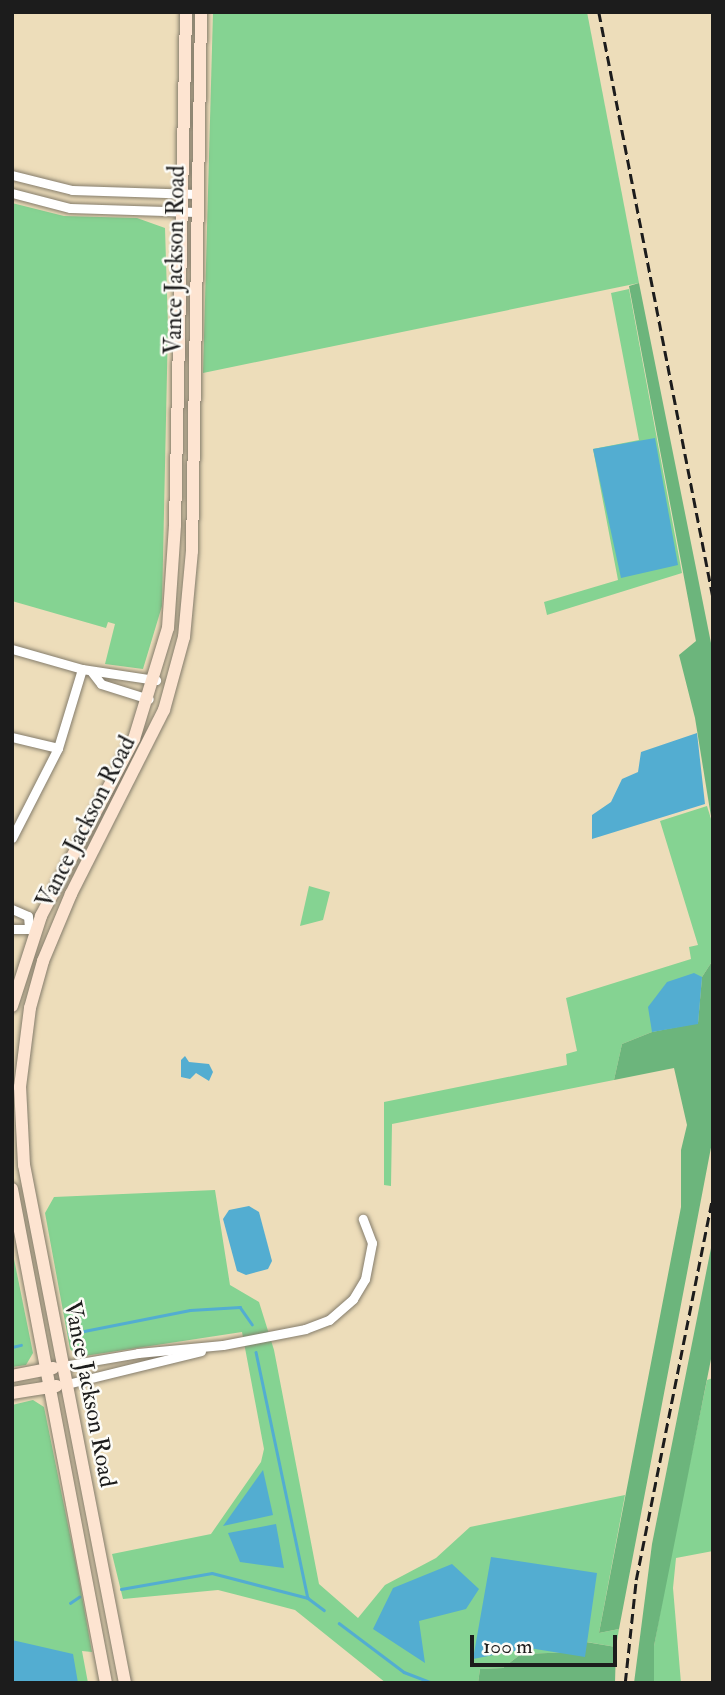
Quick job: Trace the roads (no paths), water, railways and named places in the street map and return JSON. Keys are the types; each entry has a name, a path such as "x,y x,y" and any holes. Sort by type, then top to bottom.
{"main road":[{"name":"Vance Jackson Road","path":"12,1006 33,928 134,738 156,680 173,592 179,194 186,12"},
{"name":"Vance Jackson Road","path":"125,1683 24,1165 20,1126 22,1053 30,1008 55,931 164,710 184,638 192,551 201,12"},
{"name":"Vance Jackson Road","path":"12,1189 106,1683"},
{"path":"12,1376 63,1366"},
{"path":"12,1394 67,1384"}],"street":[{"path":"12,175 72,190 197,194"},
{"path":"12,193 70,208 196,212"},
{"path":"12,649 87,670 117,672 156,680"},
{"path":"87,670 97,682 149,699"},
{"path":"12,838 15,826 58,748 87,670"},
{"path":"113,689 117,672"},
{"path":"12,737 58,748"},
{"path":"12,909 28,916 33,928 20,932 12,929"},
{"path":"67,1384 223,1345 305,1329 329,1320 353,1299 365,1279 372,1243 363,1219"},
{"path":"63,1366 138,1353 223,1345"}],"water":[{"path":"655,438 678,565 621,578 593,449"},
{"path":"697,733 705,804 592,839 592,815 611,802 622,779 638,772 641,752"},
{"path":"694,973 702,977 698,1024 652,1032 648,1007 667,982"},
{"path":"185,1056 189,1062 209,1064 213,1072 209,1081 196,1073 190,1079 181,1077 181,1060"},
{"path":"249,1206 259,1212 272,1261 268,1269 246,1275 237,1271 223,1219 229,1210"},
{"path":"263,1470 273,1515 223,1526"},
{"path":"276,1524 284,1568 240,1562 228,1533"},
{"path":"491,1557 597,1573 585,1657 529,1648 473,1659"},
{"path":"452,1564 479,1589 466,1609 419,1621 425,1663 373,1629 393,1588"},
{"path":"12,1640 73,1654 78,1683 12,1683"}],"waterway":[{"path":"69,1334 190,1310 240,1307 252,1324"},
{"path":"12,1347 21,1345"},
{"path":"256,1352 308,1598"},
{"path":"121,1589 212,1573 308,1598 324,1610"},
{"path":"70,1603 79,1597"},
{"path":"339,1623 404,1672 432,1683"}],"railway":[{"path":"599,12 713,597"},
{"path":"625,1683 636,1580 713,1193"}]}
